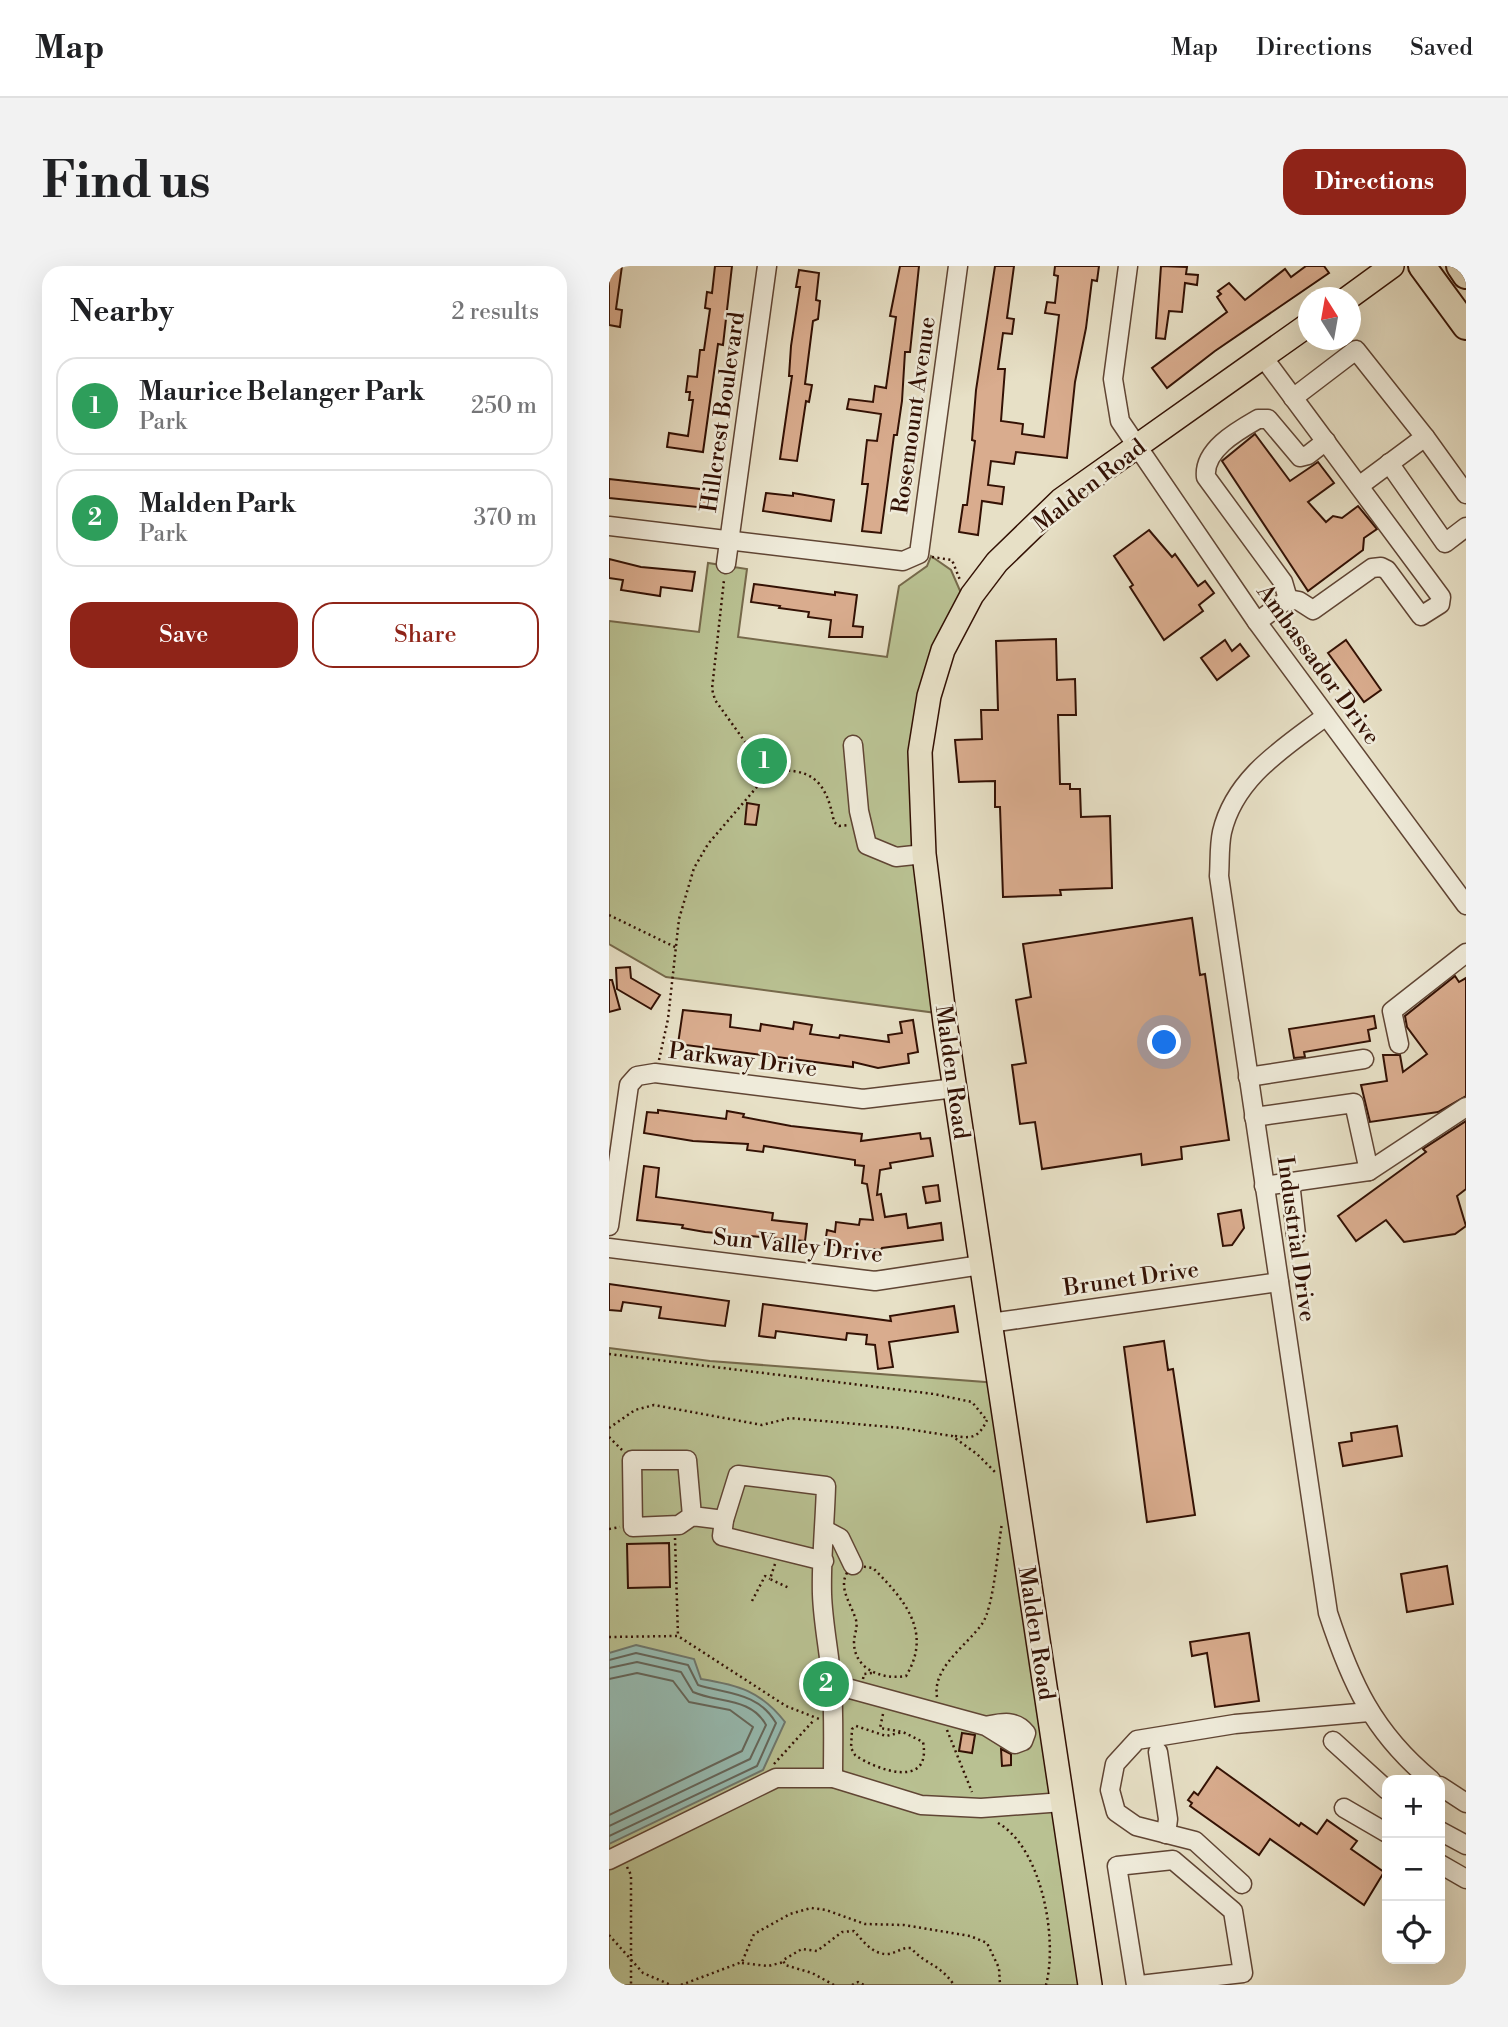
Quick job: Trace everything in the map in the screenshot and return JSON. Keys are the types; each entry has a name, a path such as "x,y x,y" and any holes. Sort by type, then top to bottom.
{"highway":[{"path":"1422,266 1466,326"},
{"path":"1460,266 1466,275"}],"main road":[{"path":"1361,289 1392,266"},
{"name":"Malden Road","path":"1090,1985 955,1088 924,854 920,752 929,696 943,650 972,595 997,562 1061,500 1298,332"}],"street":[{"name":"Hillcrest Boulevard","path":"726,565 767,266"},
{"name":"Rosemount Avenue","path":"911,557 958,266"},
{"name":"Ambassador Drive","path":"1128,266 1113,379 1120,421 1257,622 1466,905"},
{"path":"1293,398 1356,350 1466,494"},
{"path":"1257,622 1288,599 1299,601 1313,610 1372,568 1381,567 1387,570 1421,615 1440,604 1439,592 1263,357"},
{"path":"1288,599 1283,582 1206,477 1205,465 1210,454 1258,419 1268,419 1300,457 1308,455 1326,441"},
{"path":"1359,485 1425,437"},
{"path":"1389,464 1445,543 1466,527"},
{"path":"609,526 729,541 911,557"},
{"name":"Industrial Drive","path":"1326,716 1263,764 1243,788 1222,833 1219,876 1328,1613 1342,1655 1369,1712 1399,1754 1425,1775"},
{"path":"853,745 861,824 867,845 896,857 924,854"},
{"path":"1399,1044 1392,1011 1466,953"},
{"path":"1248,1077 1364,1059"},
{"name":"Parkway Drive","path":"609,1226 629,1086 637,1076 655,1073 863,1099 955,1088"},
{"path":"1254,1116 1354,1103 1369,1171"},
{"path":"1265,1185 1369,1171 1466,1107"},
{"path":"1290,1182 1296,1235"},
{"name":"Sun Valley Drive","path":"609,1248 875,1281 981,1265"},
{"name":"Brunet Drive","path":"990,1322 1279,1282"},
{"path":"692,1517 687,1460 632,1460 633,1527 674,1525 692,1517 724,1520"},
{"path":"824,1562 722,1536 724,1520 738,1475 826,1486 825,1530 824,1562 823,1594 832,1684 833,1778"},
{"path":"825,1530 840,1538 853,1565"},
{"path":"832,1684 986,1727"},
{"path":"1242,1884 1195,1841 1136,1826 1116,1812 1110,1790 1115,1764 1137,1740 1235,1724 1369,1712"},
{"path":"1333,1741 1382,1785"},
{"path":"1159,1752 1168,1819 1166,1834"},
{"path":"615,1857 776,1778 833,1778 921,1805 981,1808 1063,1802"},
{"path":"1445,1789 1466,1803"},
{"path":"1344,1808 1382,1830"},
{"path":"1445,1834 1466,1845"},
{"path":"1173,1860 1233,1911 1243,1973 1138,1985 1117,1866 1173,1860"},
{"path":"1445,1867 1466,1879"}],"path":[{"path":"911,557 952,561 957,575 972,595"},
{"path":"726,565 712,689 715,700 766,771"},
{"path":"766,771 794,771 815,779 827,791 834,822 839,826 861,824"},
{"path":"655,1073 668,1019 679,919 694,868 708,844 762,780 766,771"},
{"path":"609,915 677,948"},
{"path":"609,1354 934,1394 972,1402 992,1427"},
{"path":"609,1428 635,1410 655,1405 762,1425 790,1418 971,1438 981,1433 987,1420"},
{"path":"952,1436 977,1454 1000,1478 999,1469"},
{"path":"609,1437 632,1460"},
{"path":"1003,1514 989,1609 983,1623 939,1675 936,1690 953,1749 981,1808 986,1816 1005,1827 1033,1862 1049,1943 1051,1966 1046,1985"},
{"path":"674,1525 678,1636"},
{"path":"770,1579 780,1551"},
{"path":"853,1565 873,1568 905,1603 916,1622 919,1638 916,1654 906,1676 895,1678 873,1674 863,1665 853,1644 856,1621 844,1596 843,1584 853,1565"},
{"path":"752,1601 765,1576 789,1588"},
{"path":"609,1637 678,1636 786,1706 814,1720 833,1717"},
{"path":"886,1700 880,1728 902,1732 923,1742 925,1752 921,1764 909,1772 872,1768 855,1755 851,1748 852,1729 856,1726 886,1736 902,1732"},
{"path":"766,1783 769,1770 814,1720"},
{"path":"615,1857 631,1875 631,1985"},
{"path":"742,1962 754,1934 790,1914 811,1908 827,1910 865,1924 904,1925 969,1936 987,1943 999,1968 1000,1985"},
{"path":"681,1985 742,1962 768,1966 784,1962 802,1949 817,1951 842,1933 854,1931 875,1951 890,1954 904,1947 911,1948 923,1961 936,1963 954,1985"},
{"path":"609,1936 643,1973 671,1985"},
{"path":"784,1962 834,1985"},
{"path":"852,1985 858,1982 864,1985"}],"green space":[{"path":"931,556 951,570 968,609 922,732 944,1014 666,977 609,944 609,621 699,632 708,563 747,569 738,637 887,657 899,586 927,566"},
{"path":"609,1348 710,1361 998,1383 1089,1985 609,1985"}],"water":[{"path":"636,1645 694,1659 701,1679 738,1687 758,1696 785,1722 763,1770 609,1844 609,1653"}],"building":[{"path":"609,266 622,266 616,309 622,310 620,327 609,325"},
{"path":"715,266 732,266 723,345 718,344 703,452 667,447 669,433 688,436 693,400 689,400 690,392 686,392 688,376 697,377 700,350 704,350 710,309 705,308 707,292 712,293"},
{"path":"900,266 919,266 910,352 905,352 902,401 897,435 894,435 881,533 862,531 868,484 862,484 867,440 877,441 881,414 847,409 849,399 873,402 875,386 886,388 896,317 890,316"},
{"path":"995,266 1014,266 1007,318 1014,319 1012,334 1003,333 998,369 1005,369 1001,421 1023,424 1022,434 1044,437 1059,315 1045,313 1047,302 1055,303 1058,276 1054,275 1055,266 1099,266 1097,281 1092,280 1075,382 1067,458 1016,452 1014,464 991,461 988,485 1004,487 1002,504 982,501 978,535 959,532 963,505 967,505 975,441 972,440 976,390"},
{"path":"1161,266 1187,267 1186,274 1198,275 1197,285 1185,283 1182,312 1169,311 1165,339 1156,338"},
{"path":"1306,266 1324,266 1329,273 1309,287 1298,287 1298,294 1215,351 1167,388 1152,368 1227,312 1217,297 1221,294 1218,291 1229,283 1245,300 1285,269 1291,277"},
{"path":"799,270 819,273 816,300 820,301 818,319 813,321 805,384 812,385 809,402 806,401 797,461 780,459 792,376 789,376 800,287 796,287"},
{"path":"1255,434 1290,481 1318,462 1334,483 1308,502 1326,522 1333,516 1342,518 1358,506 1377,529 1364,538 1363,550 1308,591 1222,461"},
{"path":"609,479 709,490 707,508 609,498"},
{"path":"766,493 793,496 793,493 834,500 831,521 763,511"},
{"path":"1149,530 1172,557 1175,554 1198,586 1205,581 1214,593 1199,605 1203,611 1164,640 1130,587 1133,585 1114,556"},
{"path":"609,559 641,567 695,572 692,591 661,587 660,596 621,590 623,580 609,578"},
{"path":"754,584 835,595 835,592 857,595 853,626 863,627 862,637 829,637 831,620 808,617 809,612 751,602"},
{"path":"1056,639 1057,680 1075,679 1076,715 1058,715 1060,784 1070,784 1070,789 1080,789 1081,817 1110,816 1112,888 1060,890 1061,895 1003,897 1000,807 995,807 995,781 959,782 955,740 982,739 981,710 998,710 996,641"},
{"path":"1225,640 1232,651 1240,644 1249,656 1217,680 1201,658"},
{"path":"1346,640 1381,690 1364,702 1328,653"},
{"path":"747,803 759,805 756,825 745,824"},
{"path":"1192,918 1200,975 1205,974 1229,1140 1181,1147 1182,1159 1142,1165 1141,1154 1042,1169 1035,1122 1020,1124 1012,1065 1026,1063 1016,1000 1031,997 1023,944"},
{"path":"630,967 631,978 660,995 651,1009 617,989 616,968"},
{"path":"1455,976 1459,982 1466,978 1466,1096 1438,1112 1370,1122 1361,1085 1387,1081 1383,1055 1400,1055 1403,1072 1427,1054 1407,1027 1405,1016"},
{"path":"609,980 612,980 620,1009 609,1012"},
{"path":"683,1010 731,1015 730,1027 760,1031 761,1024 793,1029 794,1022 812,1025 810,1034 889,1042 888,1035 902,1033 900,1022 913,1020 918,1052 908,1054 909,1063 878,1068 853,1062 853,1067 678,1044"},
{"path":"1374,1016 1376,1028 1368,1030 1370,1041 1304,1052 1305,1057 1294,1058 1289,1029"},
{"path":"658,1110 726,1119 727,1111 744,1114 743,1117 791,1126 862,1134 861,1141 920,1133 921,1139 930,1138 933,1156 890,1163 891,1168 880,1170 877,1195 881,1194 885,1217 906,1214 908,1228 941,1223 943,1240 881,1250 825,1244 827,1230 835,1232 836,1222 859,1225 860,1219 873,1220 867,1184 862,1183 864,1166 855,1165 855,1160 764,1146 763,1152 747,1150 748,1144 693,1141 644,1133 647,1112 658,1113"},
{"path":"1466,1121 1466,1189 1457,1196 1466,1226 1455,1234 1404,1242 1386,1220 1356,1241 1338,1216 1426,1152 1423,1149"},
{"path":"644,1166 659,1168 656,1197 773,1213 772,1220 807,1224 805,1241 705,1232 682,1228 683,1225 637,1220"},
{"path":"938,1185 940,1201 926,1203 923,1187"},
{"path":"1241,1210 1244,1228 1232,1245 1223,1246 1218,1214"},
{"path":"609,1284 729,1301 725,1326 659,1318 661,1307 623,1302 621,1311 609,1310"},
{"path":"763,1304 891,1321 890,1316 954,1306 958,1332 889,1342 893,1367 878,1369 875,1345 866,1344 867,1335 847,1333 846,1340 776,1331 775,1338 759,1336"},
{"path":"1164,1341 1168,1370 1173,1369 1195,1515 1147,1522 1124,1347"},
{"path":"1397,1426 1402,1456 1343,1466 1339,1443 1352,1441 1351,1433"},
{"path":"669,1543 670,1587 628,1588 627,1544"},
{"path":"1447,1566 1453,1604 1407,1612 1401,1574"},
{"path":"1249,1633 1259,1701 1215,1707 1207,1653 1192,1656 1190,1642"},
{"path":"962,1733 975,1735 972,1753 959,1751"},
{"path":"1001,1749 1011,1754 1011,1765 1002,1766"},
{"path":"1217,1767 1299,1826 1301,1823 1317,1834 1327,1820 1357,1841 1351,1849 1382,1871 1382,1875 1364,1905 1270,1839 1259,1855 1190,1806 1192,1803 1188,1800 1194,1792 1198,1795"}],"place":[{"name":"Maurice Belanger Park","path":"764,761"},
{"name":"Malden Park","path":"826,1684"}]}
